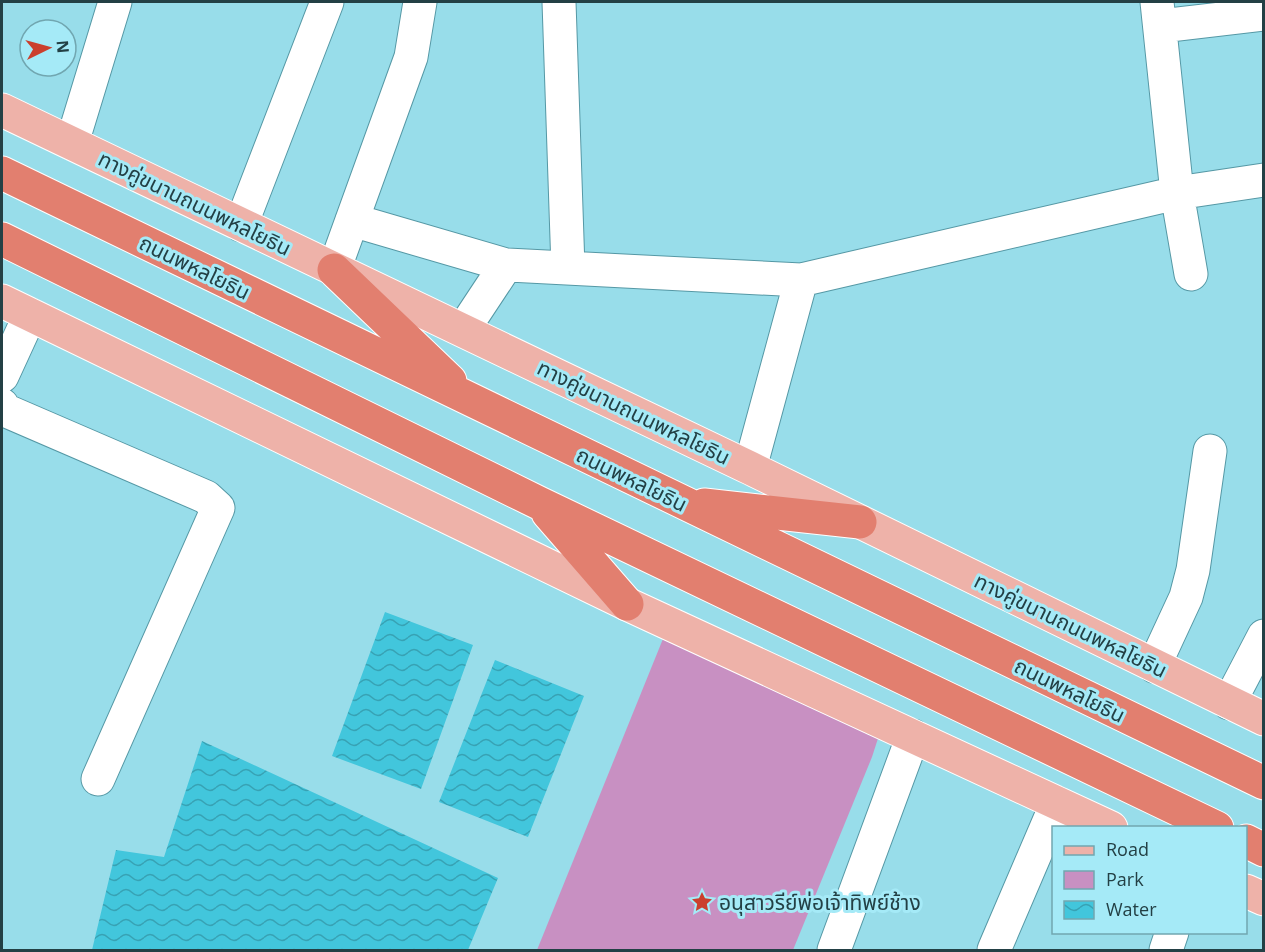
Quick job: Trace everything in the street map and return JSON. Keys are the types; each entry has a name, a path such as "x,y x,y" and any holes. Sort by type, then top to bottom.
{"highway":[{"name":"ถนนพหลโยธิน","path":"2,173 1263,783"},
{"path":"2,239 539,503 1213,826"},
{"path":"334,270 472,402"},
{"path":"539,503 627,604"},
{"path":"682,503 860,522"},
{"path":"1247,842 1263,850"}],"main road":[{"name":"ทางคู่ขนานถนนพหลโยธิน","path":"2,110 750,468 1263,719"},
{"path":"16,308 627,604 1107,826"},
{"path":"1247,892 1263,899"}],"street":[{"path":"72,143 115,2"},
{"path":"241,225 327,2"},
{"path":"334,270 411,57 420,2"},
{"path":"559,2 568,268"},
{"path":"1191,274 1177,194 1159,14 1263,14"},
{"path":"352,220 506,265 801,280 1177,194 1263,180"},
{"path":"464,330 506,265"},
{"path":"750,468 801,280"},
{"path":"2,376 16,308"},
{"path":"2,405 2,408 206,497 218,508 98,779"},
{"path":"1154,666 1186,597 1193,570 1210,451"},
{"path":"1229,703 1263,636"},
{"path":"834,951 913,736"},
{"path":"994,951 1058,803"},
{"path":"1166,951 1172,934"}],"green space":[{"path":"669,624 883,723 872,757 793,950 537,950"}],"water":[{"path":"385,612 473,645 421,789 332,756"},
{"path":"495,660 584,696 528,837 439,802"},
{"path":"202,741 498,878 468,950 92,950 116,850 164,857"}],"place":[{"name":"อนุสาวรีย์พ่อเจ้าทิพย์ช้าง","path":"702,902"}]}
